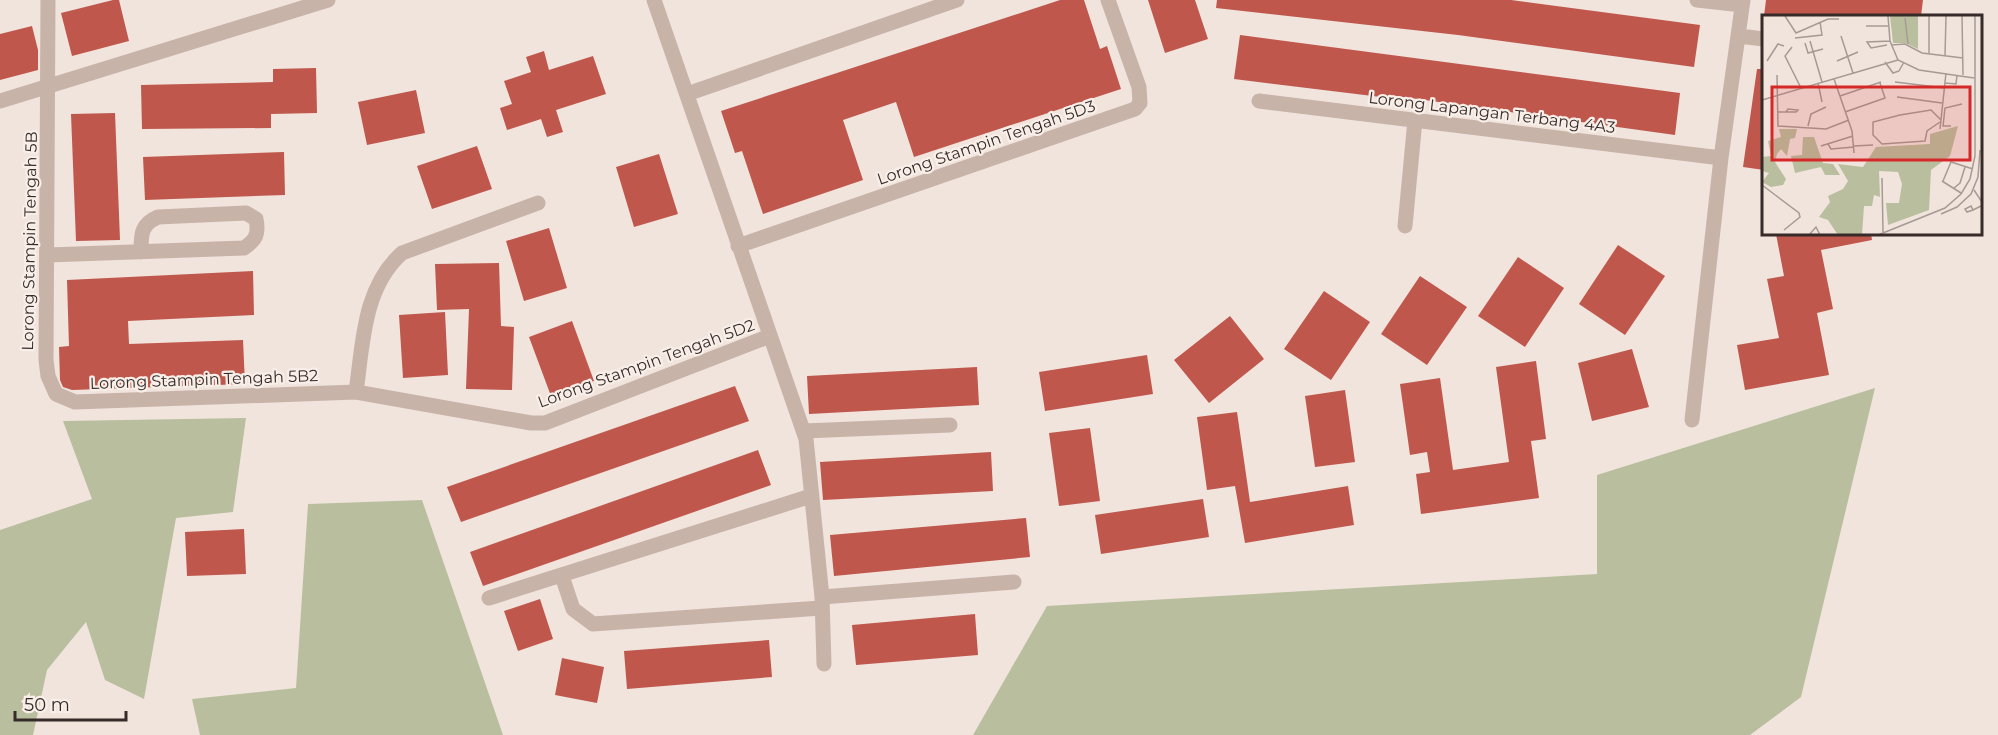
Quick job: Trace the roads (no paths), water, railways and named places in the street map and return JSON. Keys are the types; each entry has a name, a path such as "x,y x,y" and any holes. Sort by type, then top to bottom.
{"street":[{"name":"Lorong Stampin Tengah 5B","path":"48,0 50,87 45,360 48,376 56,394"},
{"path":"0,101 50,87 285,6 328,0"},
{"path":"654,0 804,431 821,602 824,664"},
{"path":"687,94 957,0"},
{"name":"Lorong Stampin Tengah 5D3","path":"738,246 1135,109 1140,103 1139,87 1108,0"},
{"path":"1692,420 1721,158 1743,2 1697,0"},
{"path":"1739,36 1762,39"},
{"name":"Lorong Lapangan Terbang 4A3","path":"1259,101 1721,158"},
{"path":"1405,226 1415,120"},
{"path":"356,392 372,297 386,267 402,253 538,203"},
{"path":"48,255 141,252 244,248 254,241 258,230 256,219 246,213 158,217 146,222 142,230 141,252"},
{"name":"Lorong Stampin Tengah 5D2","path":"356,392 531,423 545,423 770,336"},
{"name":"Lorong Stampin Tengah 5B2","path":"56,394 75,402 356,392"},
{"path":"804,431 950,425"},
{"path":"489,598 811,496"},
{"path":"562,576 573,609 593,624 1014,582"}]}
